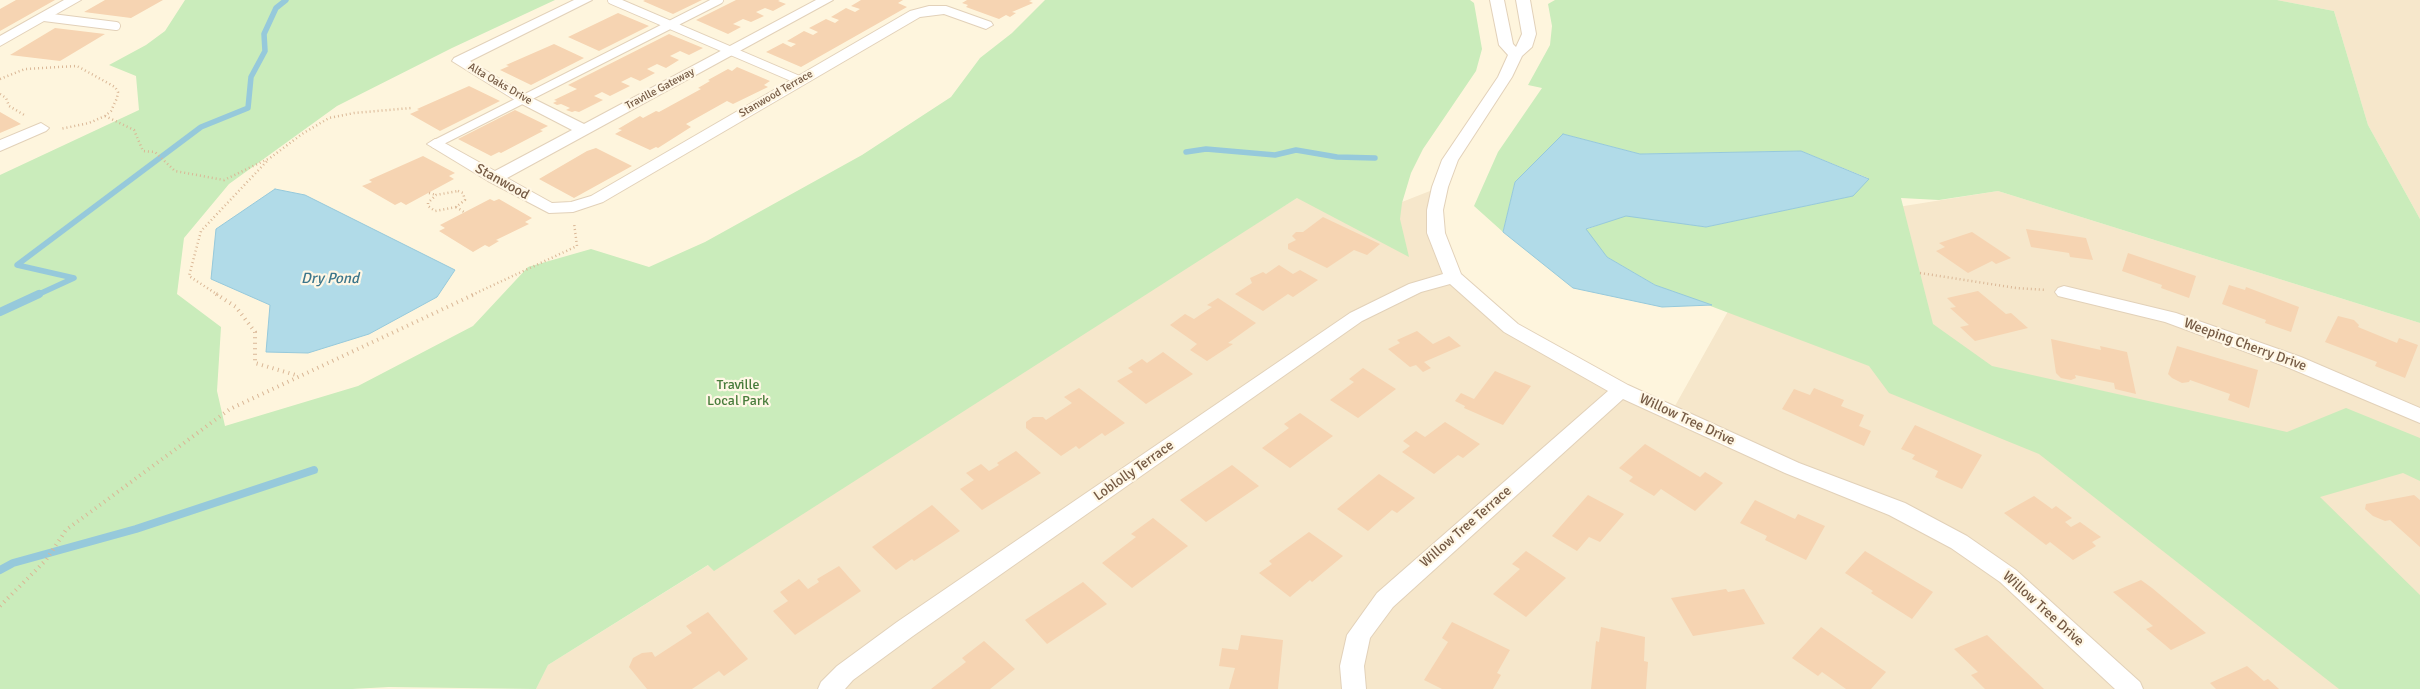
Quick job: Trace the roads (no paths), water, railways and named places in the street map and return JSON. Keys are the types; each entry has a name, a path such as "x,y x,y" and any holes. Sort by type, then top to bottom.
{"street":[{"path":"0,42 74,0"},
{"name":"Alta Oaks Drive","path":"584,130 523,99 459,61 585,0"},
{"name":"Traville Gateway","path":"494,178 826,0"},
{"path":"1497,0 1506,44 1516,54"},
{"name":"Willow Tree Drive","path":"1523,0 1528,19 1529,34 1525,47 1516,54 1505,76 1450,160 1440,187 1435,210 1436,233 1453,277 1511,328 1621,390 1792,468 1897,509 1959,542 2008,576 2131,689"},
{"name":"Stanwood Terrace","path":"573,207 597,199 799,80 918,13 929,10 946,10 986,25"},
{"path":"0,146 43,126"},
{"name":"Stanwood","path":"434,144 549,208 573,207"},
{"name":"Loblolly Terrace","path":"830,689 845,673 905,629 1356,317 1415,288 1453,277"},
{"name":"Weeping Cherry Drive","path":"2064,292 2170,317 2294,362 2420,416"},
{"name":"Willow Tree Terrace","path":"1354,689 1352,666 1359,635 1385,600 1621,390"}],"lane":[{"path":"612,0 799,80"},
{"path":"434,144 719,0"},
{"path":"44,17 116,26"}],"water":[{"path":"1563,134 1640,154 1801,151 1869,179 1853,196 1706,227 1626,216 1586,229 1607,257 1655,285 1712,305 1662,307 1573,288 1503,232 1515,182"},
{"name":"Dry Pond","path":"275,189 305,195 455,270 437,297 369,334 308,353 266,352 270,305 211,279 216,229"}],"waterway":[{"path":"37,295 74,278 17,265 201,127 248,108 251,77 265,51 264,34 276,8 286,0"},
{"path":"1186,152 1206,149 1275,155 1296,150 1337,157 1375,158"},
{"path":"0,312 39,294"},
{"path":"0,570 13,563 136,529 314,470"}],"park label":[{"name":"Traville Local Park","path":"738,394"}]}
